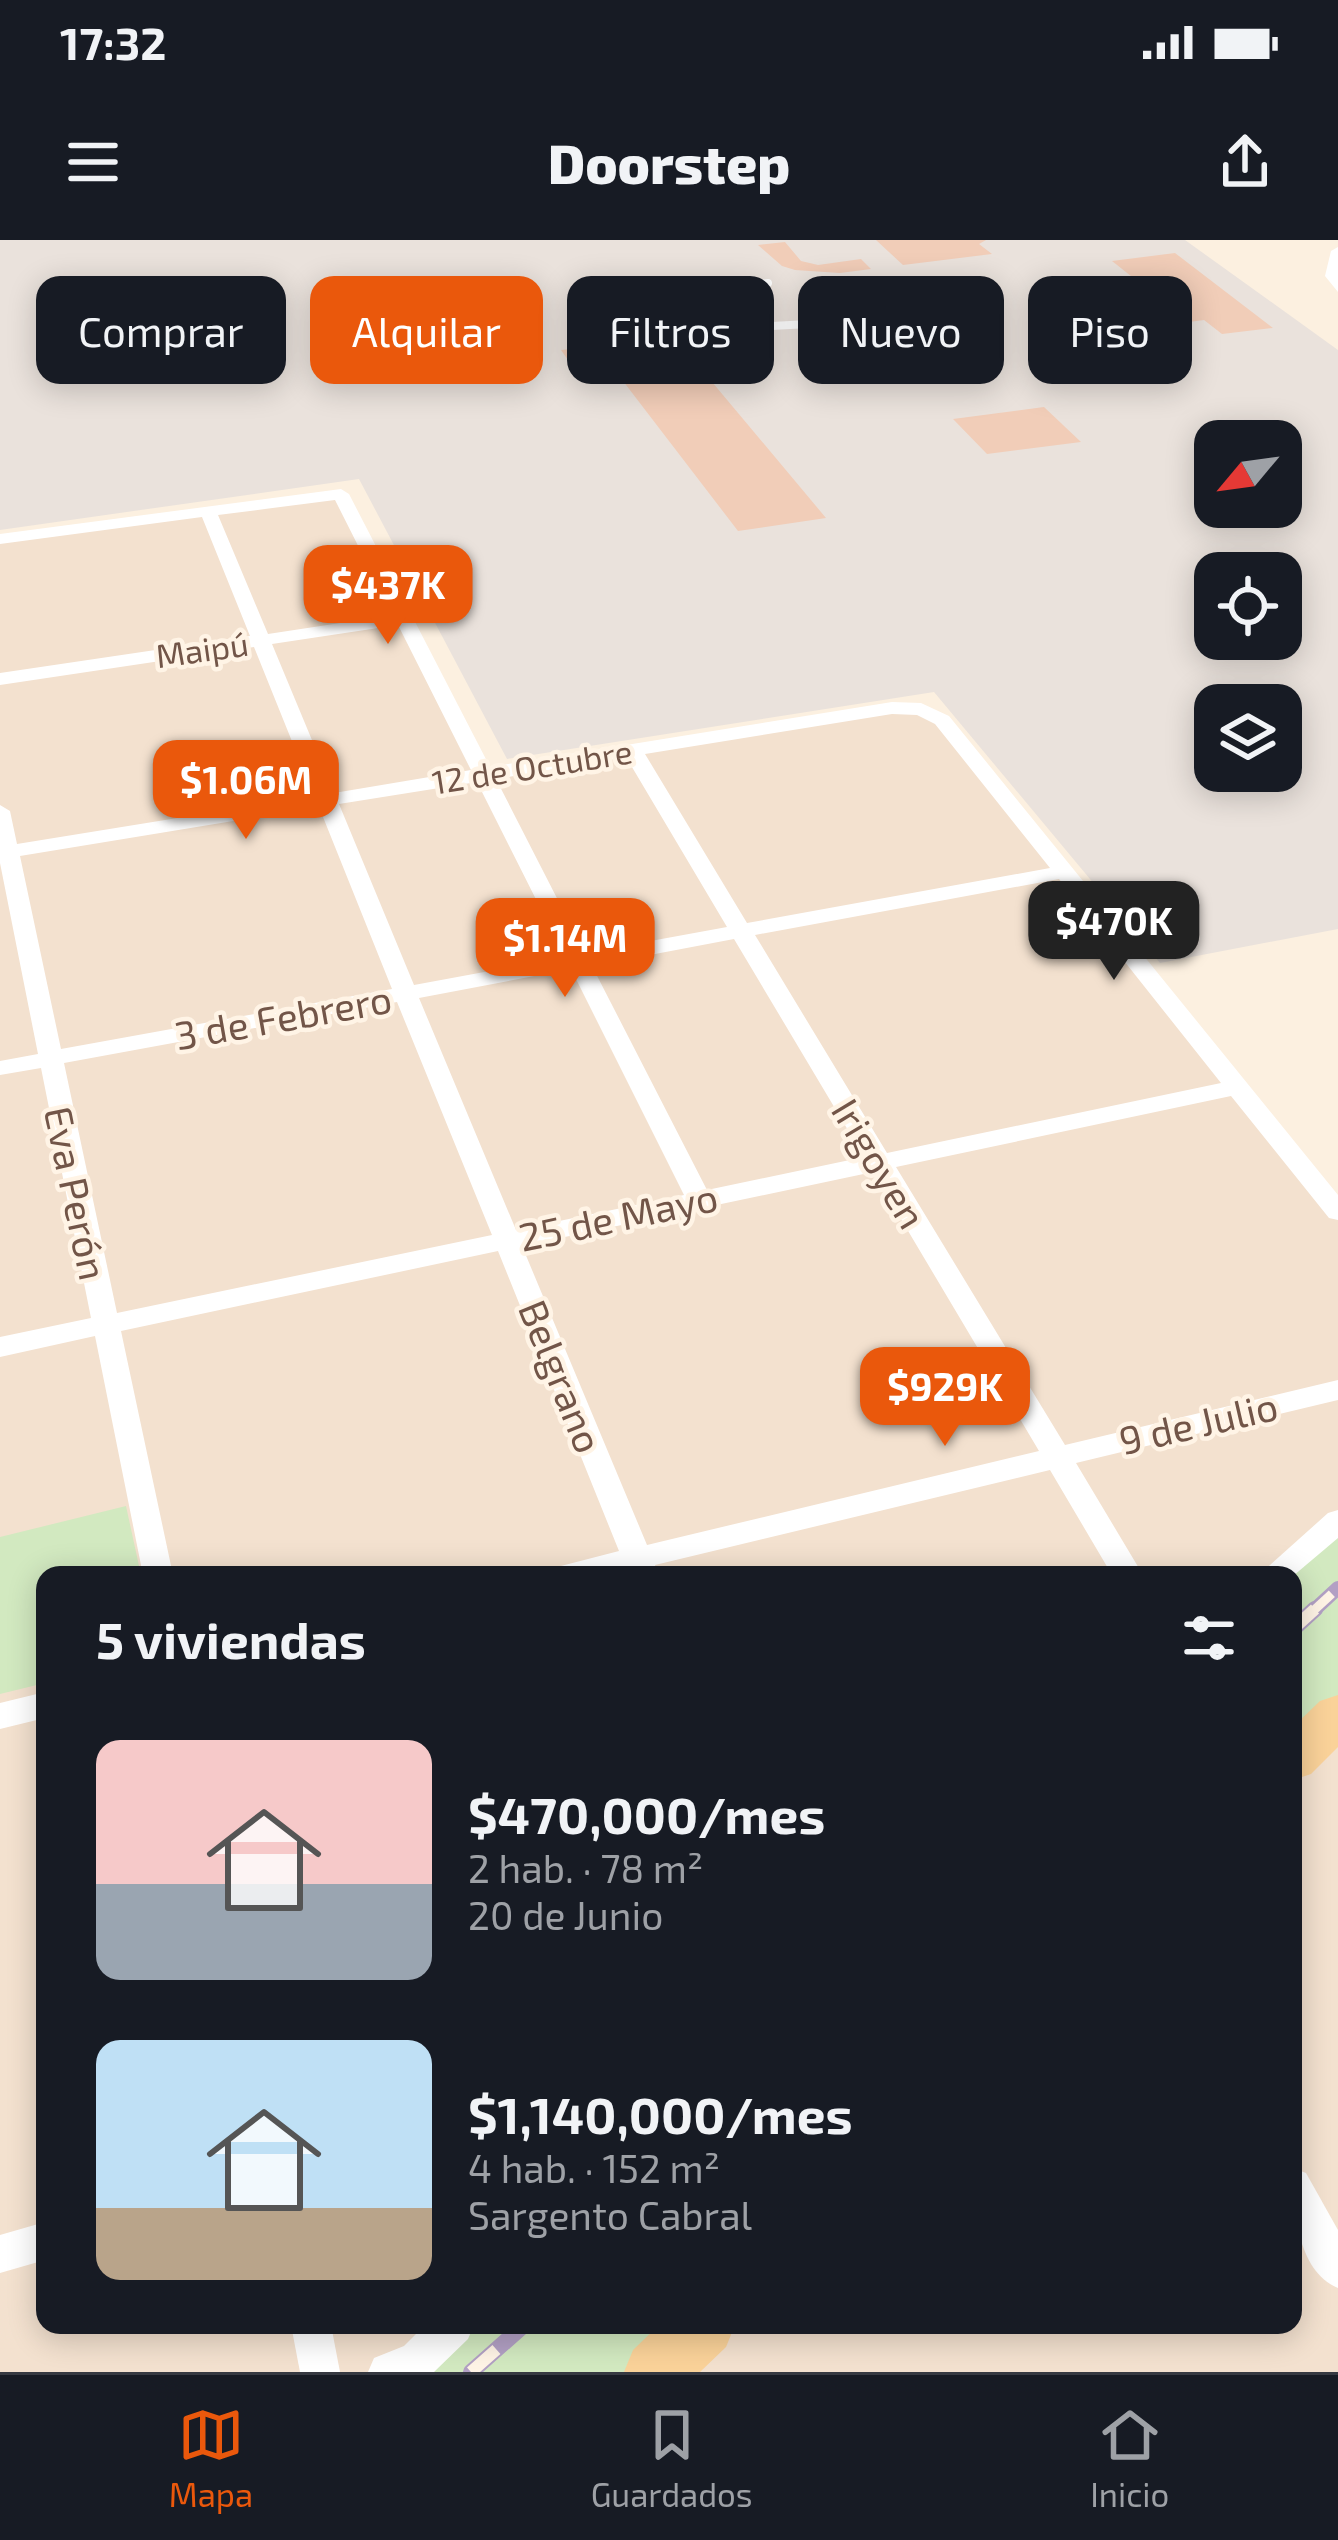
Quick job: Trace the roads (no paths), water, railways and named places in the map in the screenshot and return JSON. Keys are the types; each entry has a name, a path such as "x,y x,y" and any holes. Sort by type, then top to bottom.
{"main road":[{"path":"1302,1750 1338,1715"}],"street":[{"path":"1337,251 1332,276 1338,288"},
{"path":"0,539 341,494 699,1198"},
{"name":"Belgrano","path":"208,512 640,1566"},
{"name":"Maipú","path":"0,679 404,619"},
{"name":"12 de Octubre","path":"4,852 892,708 921,710 942,720 1062,872"},
{"name":"Irigoyen","path":"632,750 1124,1566"},
{"name":"Eva Perón","path":"0,811 4,852 156,1566"},
{"path":"1062,872 1338,1212"},
{"name":"3 de Febrero","path":"0,1068 1062,872"},
{"name":"25 de Mayo","path":"0,1347 1237,1087"},
{"name":"9 de Julio","path":"640,1566 1056,1455 1338,1390"},
{"path":"1285,1566 1338,1521"},
{"path":"0,1715 36,1707"},
{"path":"1302,2203 1338,2270"},
{"path":"0,2254 36,2244"},
{"path":"313,2334 320,2372"},
{"path":"388,2372 417,2361 445,2334"}],"railway":[{"path":"1312,1612 1338,1588"},
{"path":"1302,1621 1315,1609"},
{"path":"471,2372 514,2334"}]}
